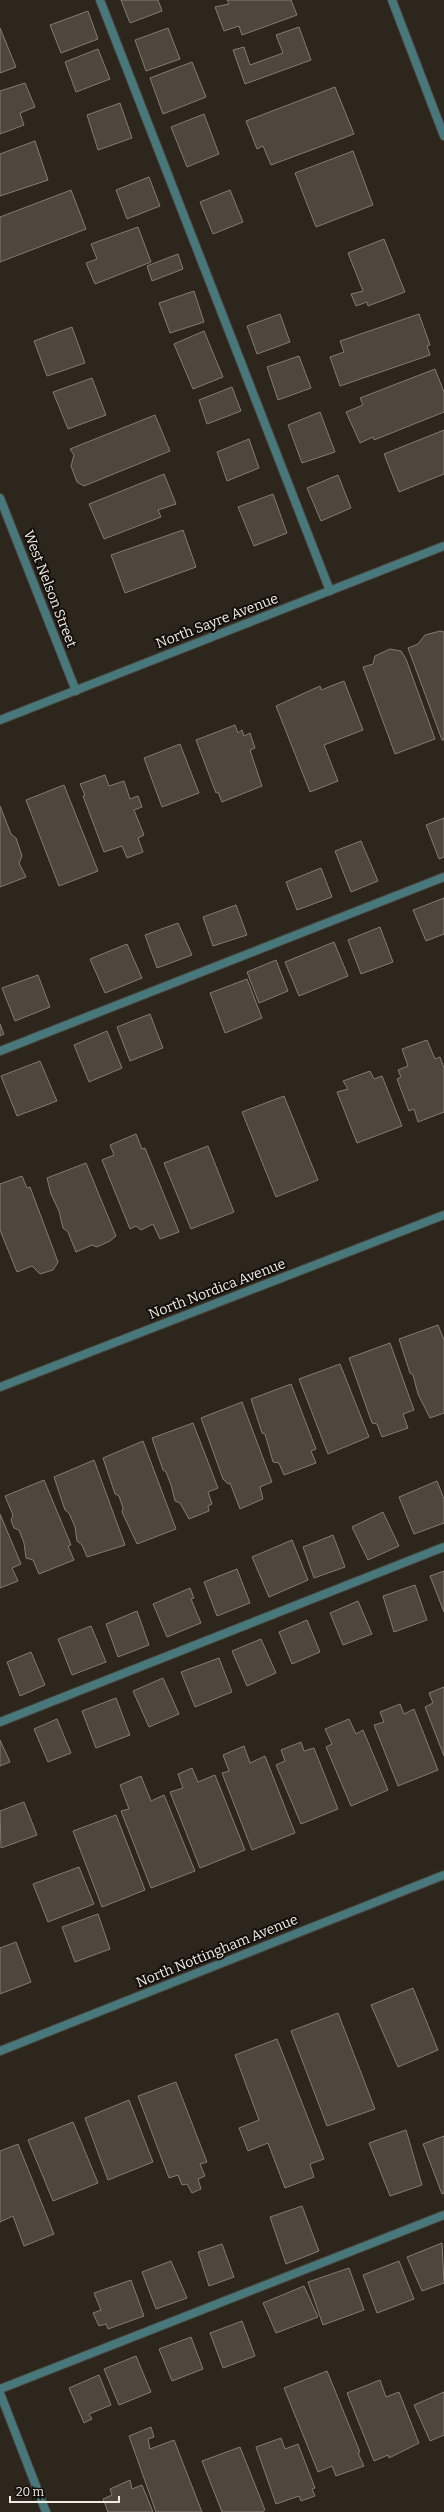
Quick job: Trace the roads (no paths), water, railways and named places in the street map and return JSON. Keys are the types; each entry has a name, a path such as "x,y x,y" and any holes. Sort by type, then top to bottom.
{"street":[{"path":"100,0 330,591"},
{"path":"392,0 444,136"},
{"name":"West Nelson Street","path":"0,498 76,691"},
{"name":"North Sayre Avenue","path":"0,720 444,546"},
{"path":"0,1051 444,877"},
{"name":"North Nordica Avenue","path":"0,1387 444,1214"},
{"path":"0,1722 444,1547"},
{"name":"North Nottingham Avenue","path":"0,2051 444,1875"},
{"path":"0,2389 444,2215"},
{"path":"0,2393 46,2512"}]}
